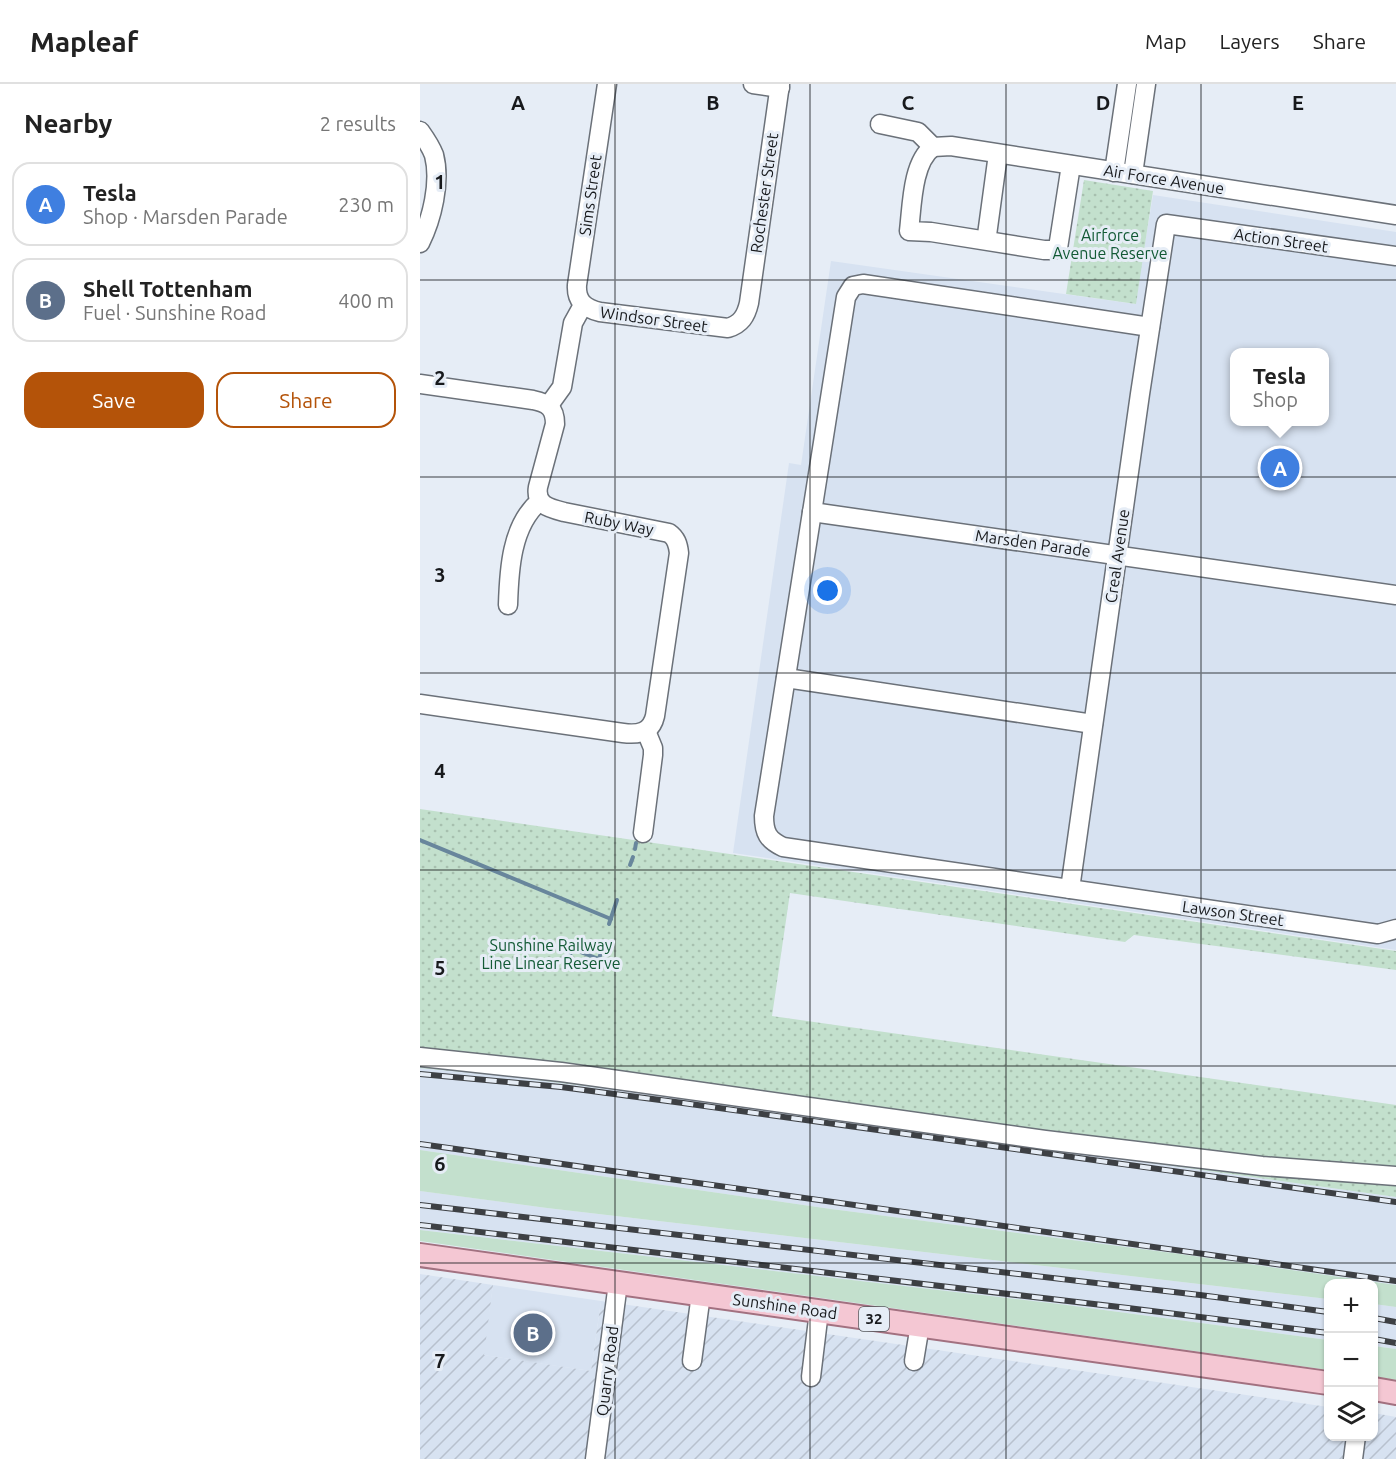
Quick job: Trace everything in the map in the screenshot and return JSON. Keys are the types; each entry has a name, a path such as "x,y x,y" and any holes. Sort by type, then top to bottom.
{"main road":[{"name":"Sunshine Road","path":"420,1255 1324,1382"},
{"path":"1378,1390 1396,1393"}],"street":[{"name":"Sims Street","path":"583,305 577,293 577,285 607,84"},
{"path":"753,84 780,86"},
{"path":"1114,172 1127,84"},
{"path":"1133,174 1146,84"},
{"name":"Rochester Street","path":"748,303 780,86"},
{"path":"880,124 918,132 933,147 924,156 918,168 909,231 1044,250 1057,249 1071,165"},
{"path":"420,131 431,149 436,169 432,204 420,243"},
{"name":"Air Force Avenue","path":"933,147 951,146 1396,215"},
{"path":"987,235 998,154"},
{"name":"Action Street","path":"1166,224 1396,256"},
{"name":"Creal Avenue","path":"1070,889 1166,224"},
{"path":"1093,724 786,678 846,297 853,286 863,284 1150,327"},
{"name":"Windsor Street","path":"583,305 600,312 728,328 743,320 748,303"},
{"path":"549,405 562,387 573,323 583,305"},
{"path":"420,384 533,399 549,405 555,415 555,424 538,487 537,495 540,501 528,513 519,530 510,572 508,605"},
{"name":"Ruby Way","path":"540,501 549,508 573,514 669,533 678,545 679,553 656,716 651,727 646,731"},
{"name":"Marsden Parade","path":"812,512 1396,595"},
{"name":"Lawson Street","path":"786,678 764,816 764,830 771,841 783,847 1378,934 1396,929"},
{"path":"420,704 623,734 636,735 646,731 653,748 653,755 643,833"},
{"path":"420,1057 561,1072 1046,1140 1262,1166 1396,1176"},
{"name":"Quarry Road","path":"595,1459 618,1283"},
{"path":"693,1361 701,1294"},
{"path":"811,1377 819,1311"},
{"path":"914,1361 920,1325"},
{"path":"1353,1459 1355,1441"}],"shaded area":[{"path":"1153,195 1396,232 1396,950 733,853 789,463 801,465 831,261 1135,304"},
{"path":"420,1068 689,1099 1396,1197 1396,1285 1378,1282 1378,1279 1354,1279 831,1209 420,1150"},
{"path":"420,1191 547,1208 1324,1299 1324,1339 1059,1304 420,1230"},
{"path":"420,1274 493,1285 484,1355 591,1371 601,1301 1324,1406 1324,1441 1378,1441 1378,1414 1396,1417 1396,1459 420,1459"},
{"path":"493,1285 601,1301 591,1371 483,1355"},
{"path":"1378,1305 1396,1307 1396,1349 1378,1347"}],"green space":[{"name":"Airforce Avenue Reserve","path":"1084,180 1153,191 1136,304 1066,294"},
{"name":"Sunshine Railway Line Linear Reserve","path":"420,809 1396,951 1396,970 1134,935 1125,942 790,893 772,1016 1396,1105 1396,1197 689,1099 420,1068"},
{"path":"420,1150 831,1209 1354,1279 1324,1279 1324,1299 547,1208 420,1191"},
{"path":"420,1230 1059,1304 1324,1339 1324,1369 420,1241"},
{"path":"1378,1282 1396,1285 1396,1307 1378,1305"},
{"path":"1378,1347 1396,1349 1396,1380 1378,1378"}],"waterway":[{"path":"420,840 611,919"},
{"path":"635,849 636,843"},
{"path":"630,865 633,857"},
{"path":"609,924 617,900"},
{"path":"571,953 575,950 599,959 602,949"}],"railway":[{"path":"420,1074 561,1087 1396,1202"},
{"path":"420,1144 1396,1281"},
{"path":"420,1205 1200,1295 1324,1311"},
{"path":"420,1225 1324,1332"},
{"path":"1378,1319 1396,1322"},
{"path":"1378,1340 1396,1343"}],"place":[{"name":"Tesla","path":"1280,468"},
{"name":"Shell Tottenham","path":"533,1333"}]}
